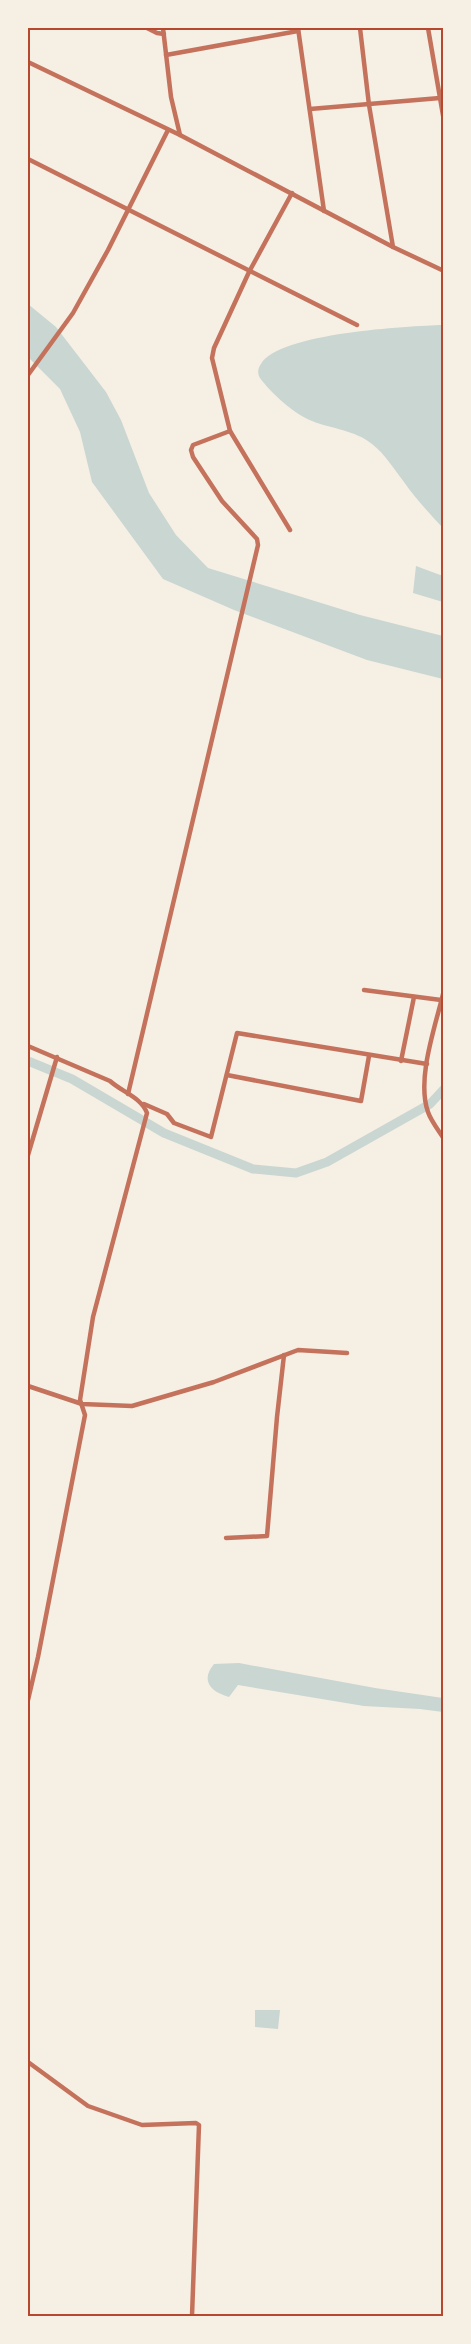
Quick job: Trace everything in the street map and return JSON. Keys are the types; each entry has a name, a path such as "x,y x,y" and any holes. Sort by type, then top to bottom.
{"street":[{"path":"147,28 164,34"},
{"path":"163,28 171,97 180,135"},
{"path":"360,28 369,105 393,247"},
{"path":"428,28 444,121"},
{"path":"166,55 298,29 324,211"},
{"path":"28,62 180,135 393,247 444,271"},
{"path":"310,109 440,98"},
{"path":"28,374 31,367 62,330 73,312 129,210 168,130"},
{"path":"28,159 357,325"},
{"path":"290,530 230,431 212,358 249,272 292,193"},
{"path":"128,1094 258,545 257,539 222,501 196,463 191,450 193,445 230,431"},
{"path":"364,990 441,1000"},
{"path":"444,990 427,1064 424,1092 428,1113 444,1139"},
{"path":"401,1062 414,997"},
{"path":"28,1046 110,1081 120,1090 144,1104 167,1114 174,1123 211,1137 237,1033 401,1062 427,1064"},
{"path":"227,1075 361,1100 369,1056"},
{"path":"28,1155 57,1057"},
{"path":"28,1700 85,1415 80,1400 93,1317 142,1134 147,1112 144,1104"},
{"path":"28,1386 82,1404 132,1406 214,1382 298,1350 347,1353"},
{"path":"226,1538 267,1536 284,1355"},
{"path":"28,2062 88,2106 142,2125 196,2123 199,2125 192,2316"}],"shaded area":[{"path":"28,304 56,327 106,392 121,420 149,493 176,535 208,568 360,615 443,636 443,679 367,660 234,610 163,579 92,482 80,432 60,389 28,357"},
{"path":"444,325 443,528 377,448 365,439 351,433 305,418 270,390 260,378 258,372 261,364 272,353 317,338 403,327"},
{"path":"416,566 443,576 443,602 413,593"},
{"path":"239,1663 375,1688 443,1698 443,1712 364,1706 238,1685 229,1697 213,1689 208,1681 208,1676 214,1664"},
{"path":"255,2010 280,2010 278,2029 255,2027"}],"waterway":[{"path":"28,1061 72,1079 164,1133 253,1169 296,1173 327,1162 430,1104 444,1089"}]}
